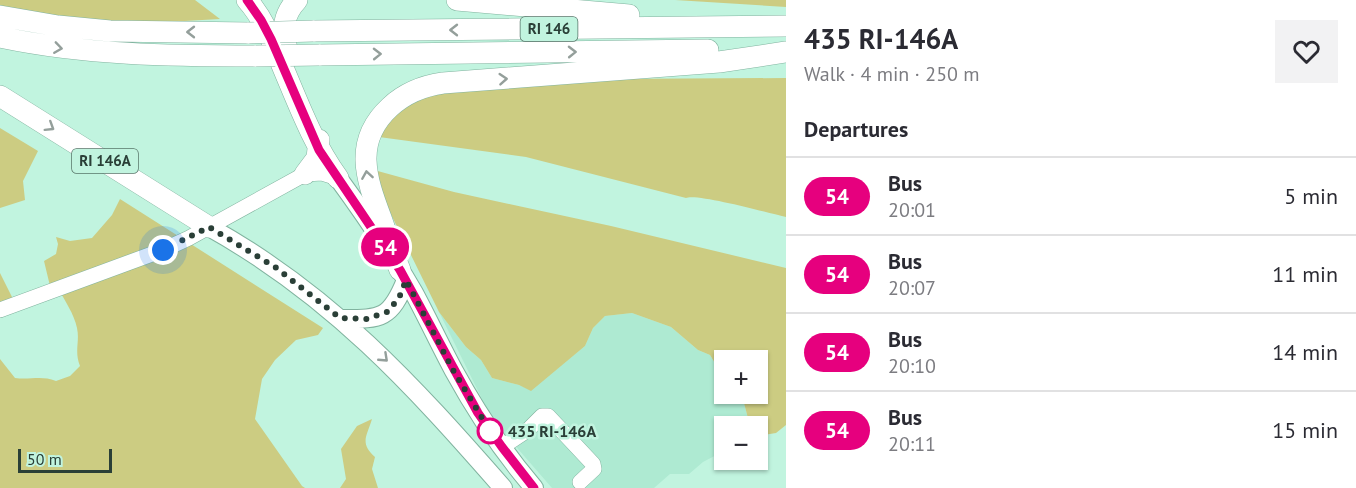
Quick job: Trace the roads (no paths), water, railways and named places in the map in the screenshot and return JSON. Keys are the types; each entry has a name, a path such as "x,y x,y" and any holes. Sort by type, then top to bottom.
{"highway":[{"path":"247,0 269,34 319,150 338,178"},
{"path":"297,0 285,18 284,37 290,61 316,124 319,137 319,150 315,162 305,174"},
{"path":"456,0 566,11 786,26"},
{"name":"RI 146","path":"0,16 58,26 110,31 249,33 786,26"},
{"name":"RI 146","path":"0,37 102,53 180,56 786,51"},
{"path":"403,275 370,189 365,160 375,125 386,111 406,94 424,86 443,83 720,62 786,51"},
{"name":"RI 146A","path":"0,96 209,227"}],"main road":[{"path":"338,178 403,275 465,392 502,447 534,488"},
{"name":"RI 146A","path":"209,227 275,267 340,318 413,387 503,488"},
{"path":"340,318 366,319 387,312 399,298 403,275"}],"street":[{"path":"0,310 163,250 305,174 322,173 338,178"},
{"path":"502,447 529,429 542,416 548,416 593,464 594,470 580,482"}],"place":[{"name":"435 RI-146A","path":"490,431"}]}
